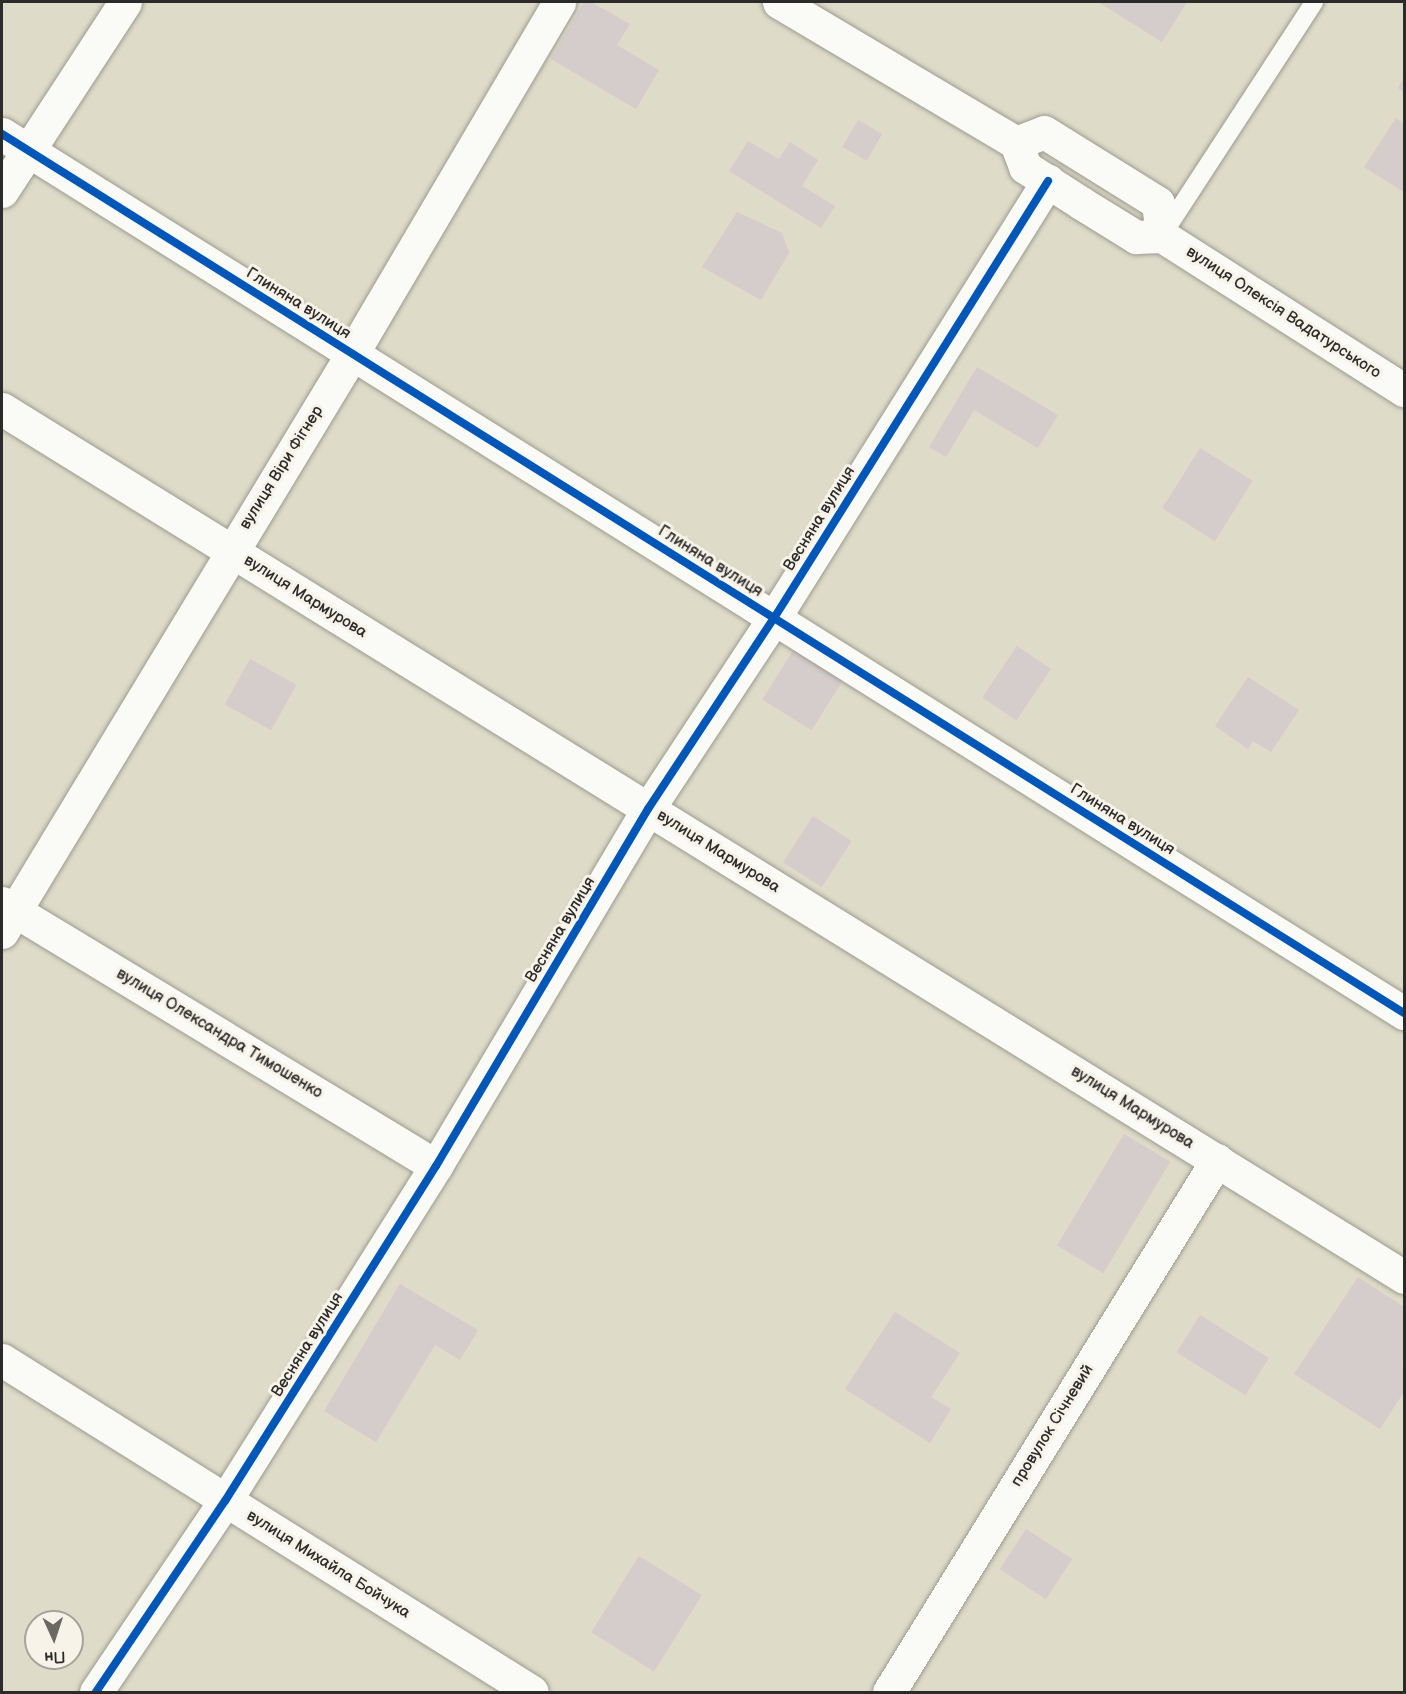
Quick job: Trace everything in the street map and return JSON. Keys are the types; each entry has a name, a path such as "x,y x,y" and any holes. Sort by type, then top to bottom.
{"street":[{"path":"2,192 15,143 125,2"},
{"name":"вулиця Віри Фігнер","path":"6,915 352,354 559,2"},
{"path":"779,2 1016,143 1024,167 1136,237 1162,236 1158,203 1044,132 1016,143"},
{"name":"Глиняна вулиця","path":"15,143 1404,1013"},
{"name":"Весняна вулиця","path":"96,1692 225,1501 435,1166 648,809 774,618 1048,182"},
{"name":"вулиця Олексія Вадатурського","path":"1162,236 1404,390"},
{"name":"вулиця Мармурова","path":"2,409 1404,1277"},
{"name":"вулиця Олександра Тимошенко","path":"6,915 435,1166"},
{"name":"провулок Січневий","path":"889,1692 1217,1160"},
{"name":"вулиця Михайла Бойчука","path":"2,1360 532,1692"}],"lane":[{"path":"1162,236 1314,2"}],"building":[{"path":"584,2 591,2 630,24 617,45 659,70 636,109 551,59"},
{"path":"1098,2 1187,2 1162,42"},
{"path":"1404,77 1404,93 1398,88"},
{"path":"1396,118 1404,124 1404,192 1364,167"},
{"path":"858,120 882,134 867,161 842,147"},
{"path":"748,141 779,159 790,142 818,160 802,186 835,206 821,228 729,171"},
{"path":"737,212 782,233 789,253 761,300 702,267"},
{"path":"977,367 1058,415 1038,448 974,410 946,457 929,447"},
{"path":"1200,448 1253,481 1215,541 1162,508"},
{"path":"799,641 848,672 812,730 762,700"},
{"path":"1017,646 1051,669 1016,720 982,697"},
{"path":"250,659 296,685 271,730 225,704"},
{"path":"1248,677 1299,710 1271,752 1253,741 1248,749 1215,726"},
{"path":"813,816 852,841 822,887 783,862"},
{"path":"1124,1134 1170,1162 1103,1273 1057,1245"},
{"path":"1358,1277 1404,1307 1404,1362 1402,1366 1404,1368 1404,1392 1380,1429 1294,1374"},
{"path":"400,1284 478,1330 460,1360 435,1345 376,1442 324,1411"},
{"path":"895,1312 960,1353 931,1397 951,1409 930,1443 845,1389"},
{"path":"1200,1315 1269,1358 1245,1395 1177,1352"},
{"path":"1026,1529 1072,1559 1046,1599 1000,1569"},
{"path":"639,1556 702,1595 654,1672 591,1632"}],"cycle path":[{"path":"2,134 1404,1013"},
{"path":"96,1692 225,1501 436,1166 648,809 774,618 1048,181"}]}
